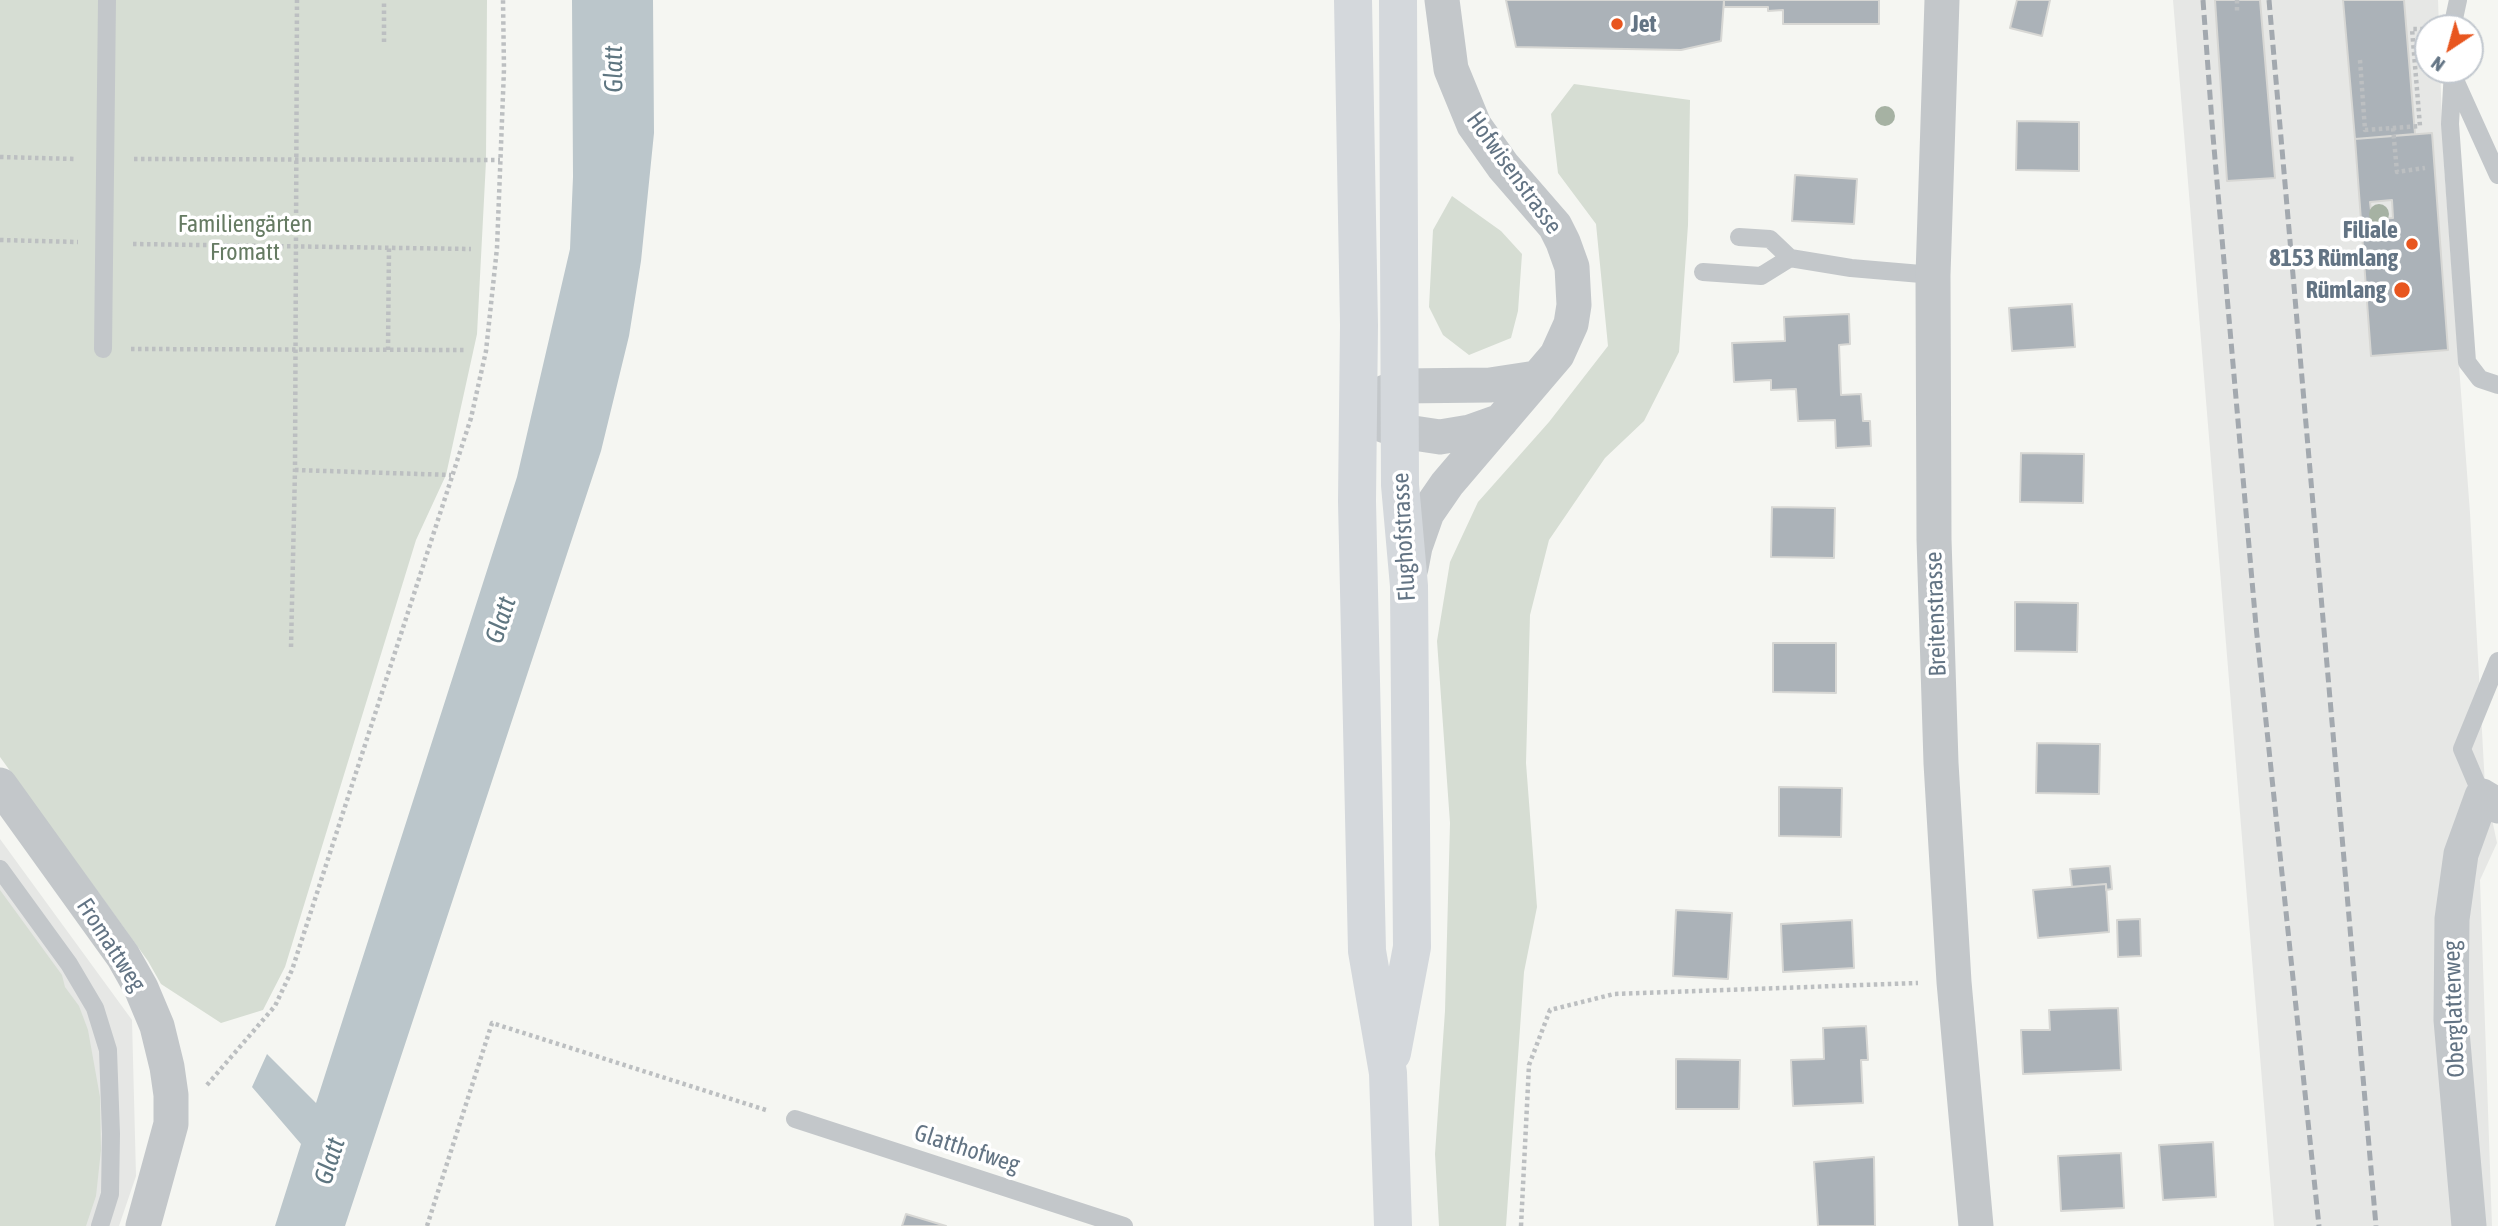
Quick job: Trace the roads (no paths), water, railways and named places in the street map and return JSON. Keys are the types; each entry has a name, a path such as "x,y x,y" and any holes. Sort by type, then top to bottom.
{"main road":[{"name":"Flughofstrasse","path":"1353,0 1359,325 1357,501 1367,951 1388,1073 1393,1226"},
{"name":"Flughofstrasse","path":"1388,1073 1412,947 1409,586 1400,485 1398,0"}],"street":[{"name":"Hofwisenstrasse","path":"1409,586 1415,547 1427,513 1447,484 1557,355 1570,324 1574,305 1572,267 1555,226 1503,166 1474,125 1451,69 1442,0"},
{"name":"Breitenstrasse","path":"1942,0 1933,275 1934,539 1941,763 1954,982 1976,1226"},
{"path":"1501,421 1455,436 1431,436 1400,431 1380,424 1358,411 1380,394 1401,387 1490,385 1536,378"},
{"name":"Fromattweg","path":"0,785 116,946 141,988 157,1026 167,1067 171,1124 143,1226"},
{"name":"Oberglatterweg","path":"2469,1226 2451,1020 2452,919 2460,854 2490,801"}],"lane":[{"path":"103,349 107,0"},
{"path":"2452,84 2450,124 2467,362 2480,379 2498,385"},
{"path":"2458,84 2498,175"},
{"path":"1739,237 1770,239 1790,258 1851,268 1933,275"},
{"path":"1703,272 1761,276 1790,258"},
{"path":"2490,801 2462,750 2498,661"},
{"path":"0,869 69,964 95,1008 108,1050 110,1194 100,1226"},
{"name":"Glatthofweg","path":"795,1119 1124,1226"}],"water":[{"name":"Glatt","path":"572,0 653,0 654,133 641,261 629,336 601,451 345,1226 275,1226 301,1144 252,1087 267,1054 316,1103 517,477 570,249 573,177"}],"railway":[{"path":"2203,0 2256,626 2319,1226"},
{"path":"2269,0 2376,1226"}],"place":[{"name":"Jet","path":"1617,24"},
{"name":"Filiale 8153 Rümlang","path":"2412,244"},
{"name":"Rümlang","path":"2402,290"}],"park label":[{"name":"Familiengärten Fromatt","path":"245,238"}]}
